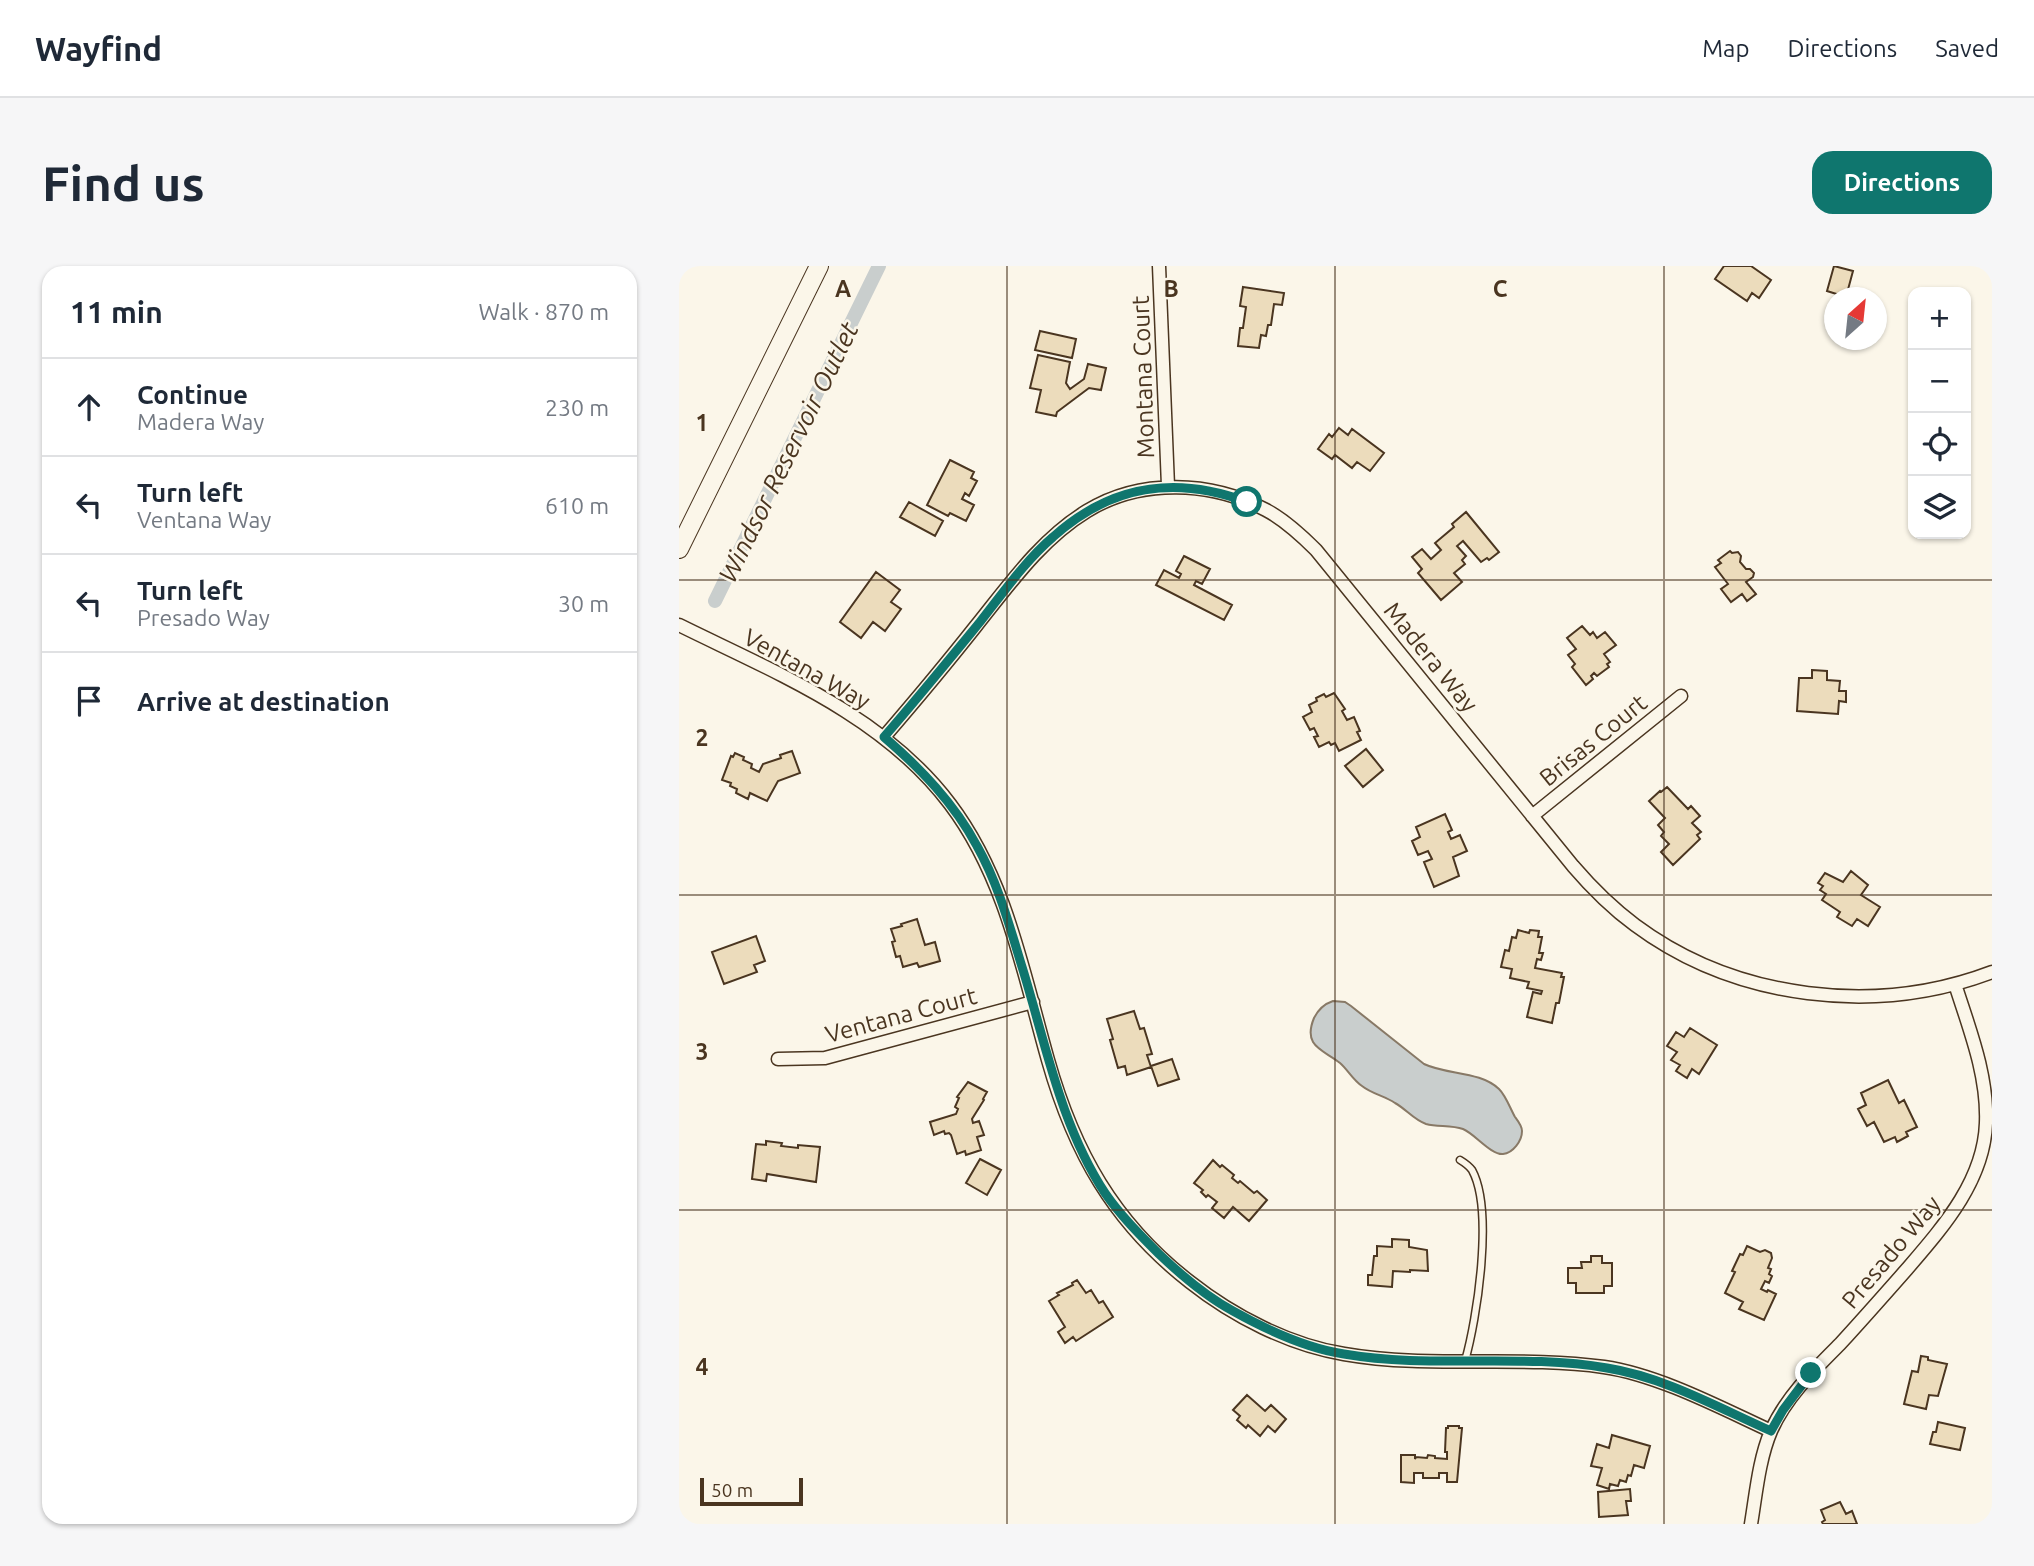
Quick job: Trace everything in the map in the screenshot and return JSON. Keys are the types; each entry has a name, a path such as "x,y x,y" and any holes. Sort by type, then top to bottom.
{"main road":[{"path":"679,549 818,266"}],"street":[{"name":"Montana Court","path":"1159,266 1168,486"},
{"name":"Madera Way","path":"884,737 1005,590 1054,536 1085,512 1121,496 1168,486 1188,486 1233,496 1266,510 1296,531 1316,550 1580,874 1635,925 1670,947 1712,968 1752,981 1817,995 1880,996 1955,984 1992,972"},
{"name":"Ventana Way","path":"679,625 828,700 884,737 932,782 949,803 978,847 1002,901 1061,1101 1097,1181 1126,1220 1185,1279 1231,1310 1261,1326 1308,1345 1341,1354 1378,1359 1543,1362 1606,1367 1680,1390 1771,1431"},
{"name":"Brisas Court","path":"1532,816 1681,696"},
{"name":"Presado Way","path":"1751,1524 1759,1474 1771,1431 1783,1410 1811,1373 1880,1301 1939,1233 1964,1195 1974,1173 1985,1137 1986,1104 1976,1051 1955,984"},
{"name":"Ventana Court","path":"779,1059 825,1058 1033,1002"}],"lane":[{"path":"1460,1160 1471,1168 1476,1182 1482,1230 1480,1280 1465,1361"}],"shaded area":[{"path":"1333,1001 1345,1002 1351,1006 1424,1064 1483,1079 1499,1089 1521,1127 1522,1135 1516,1146 1507,1153 1498,1153 1463,1129 1422,1122 1399,1105 1359,1084 1340,1063 1313,1042 1311,1028 1316,1015"}],"building":[{"path":"1724,266 1751,266 1771,280 1759,298 1752,293 1747,301 1715,279"},
{"path":"1834,266 1853,271 1849,287 1828,287"},
{"path":"1243,287 1284,293 1282,305 1274,304 1271,325 1268,325 1266,336 1261,335 1259,348 1238,346 1246,307 1240,306"},
{"path":"1040,331 1076,339 1072,358 1035,350"},
{"path":"1038,355 1070,362 1066,383 1070,389 1084,379 1088,364 1106,368 1101,390 1089,388 1057,412 1056,416 1036,412 1041,390 1030,388"},
{"path":"1339,428 1348,435 1352,429 1384,453 1370,471 1357,462 1352,468 1335,455 1332,459 1318,449 1329,434 1332,437"},
{"path":"950,460 974,472 971,478 977,481 969,496 965,493 962,499 974,505 966,521 950,513 948,516 927,505"},
{"path":"909,502 943,521 935,536 900,517"},
{"path":"1466,512 1499,552 1489,560 1487,558 1481,562 1463,541 1457,546 1466,556 1462,560 1465,564 1454,573 1462,582 1441,600 1418,573 1422,569 1412,557 1422,549 1431,559 1441,550 1435,543 1454,527 1452,524"},
{"path":"1730,551 1738,552 1741,556 1740,562 1754,573 1746,582 1756,594 1747,601 1742,594 1731,602 1721,589 1728,584 1715,567 1721,563 1718,560"},
{"path":"1184,556 1210,569 1202,584 1196,581 1194,585 1232,605 1224,620 1156,585 1164,570 1179,578 1181,574 1176,571"},
{"path":"876,572 900,590 891,602 901,609 885,631 873,622 861,638 840,622"},
{"path":"1582,626 1590,635 1593,632 1597,638 1605,632 1616,645 1604,654 1610,662 1607,664 1609,667 1597,676 1594,673 1591,676 1593,679 1586,685 1572,667 1575,664 1568,655 1576,649 1567,638"},
{"path":"1812,670 1827,671 1827,680 1840,681 1839,691 1846,691 1846,702 1839,701 1838,714 1797,711 1799,678 1812,678"},
{"path":"1334,693 1345,709 1342,711 1347,720 1354,717 1361,740 1339,751 1335,743 1331,745 1329,742 1319,747 1314,737 1318,736 1314,728 1310,730 1303,717 1312,712 1309,705 1317,701 1316,698"},
{"path":"1366,749 1383,770 1363,787 1345,766"},
{"path":"792,751 800,773 778,781 767,801 750,793 748,799 736,793 737,789 730,786 731,783 722,780 731,756 735,753 744,757 743,760 752,764 751,768 759,772 763,764"},
{"path":"1667,787 1688,809 1691,806 1700,816 1692,823 1701,832 1697,835 1700,839 1673,865 1661,852 1669,844 1661,836 1664,832 1658,825 1665,818 1649,801"},
{"path":"1445,814 1452,830 1448,832 1451,839 1460,835 1467,851 1453,857 1459,876 1434,887 1424,862 1432,859 1428,851 1418,855 1412,841 1420,837 1416,827"},
{"path":"1851,871 1868,885 1861,895 1880,907 1868,926 1857,919 1852,926 1837,917 1840,912 1822,900 1826,894 1820,890 1823,886 1818,883 1825,873 1843,882"},
{"path":"917,919 925,945 935,942 940,961 919,967 917,963 903,967 900,956 896,957 891,929"},
{"path":"1518,930 1529,933 1530,930 1539,931 1538,937 1542,937 1539,953 1543,953 1541,960 1537,959 1535,968 1562,973 1561,977 1564,977 1552,1023 1527,1017 1533,992 1541,994 1542,991 1527,988 1529,982 1510,978 1512,969 1501,967 1505,950 1509,951 1512,937 1516,938"},
{"path":"756,936 765,961 754,965 757,972 724,984 712,952"},
{"path":"1134,1011 1140,1029 1144,1028 1152,1054 1147,1055 1151,1067 1127,1075 1125,1066 1118,1068 1107,1019"},
{"path":"1690,1028 1717,1045 1699,1074 1692,1069 1687,1078 1676,1071 1680,1065 1671,1060 1677,1052 1667,1046 1676,1032 1684,1037"},
{"path":"1172,1059 1179,1079 1158,1086 1151,1066"},
{"path":"1888,1080 1899,1103 1904,1100 1917,1127 1906,1132 1908,1136 1897,1142 1895,1137 1884,1142 1874,1122 1867,1126 1858,1109 1866,1105 1861,1093"},
{"path":"968,1082 987,1092 972,1119 973,1123 979,1121 984,1135 977,1137 981,1150 966,1155 965,1151 957,1154 949,1133 945,1134 944,1131 934,1135 930,1122 956,1114 957,1097"},
{"path":"766,1141 798,1148 798,1145 820,1147 816,1182 767,1174 766,1181 752,1179 756,1144 766,1145"},
{"path":"980,1159 1001,1170 987,1195 966,1183"},
{"path":"1213,1160 1234,1175 1232,1178 1238,1183 1240,1181 1267,1200 1249,1221 1233,1207 1224,1218 1212,1208 1217,1202 1208,1195 1206,1197 1201,1192 1203,1190 1194,1183"},
{"path":"1392,1239 1409,1240 1409,1247 1427,1250 1428,1271 1393,1271 1392,1287 1368,1285 1368,1275 1372,1275 1374,1256 1377,1256 1377,1246 1392,1247"},
{"path":"1747,1246 1760,1252 1765,1250 1771,1253 1768,1268 1771,1269 1769,1274 1772,1276 1769,1283 1765,1281 1761,1289 1776,1294 1764,1320 1739,1309 1743,1302 1725,1293 1735,1272 1732,1271"},
{"path":"1591,1256 1602,1256 1602,1263 1612,1263 1612,1286 1604,1286 1604,1293 1576,1293 1576,1283 1568,1283 1568,1268 1582,1268 1581,1262 1591,1262"},
{"path":"1077,1280 1086,1293 1091,1290 1099,1303 1103,1301 1113,1317 1076,1341 1073,1337 1065,1343 1058,1332 1065,1327 1049,1301"},
{"path":"1921,1356 1947,1364 1938,1396 1929,1395 1926,1409 1904,1404 1912,1371 1918,1372"},
{"path":"1247,1395 1265,1411 1271,1405 1286,1419 1275,1432 1268,1426 1260,1436 1248,1425 1246,1428 1237,1420 1240,1416 1233,1410"},
{"path":"1938,1422 1965,1428 1960,1450 1930,1444"},
{"path":"1448,1426 1462,1428 1457,1482 1447,1482 1447,1473 1439,1473 1439,1478 1423,1478 1423,1473 1414,1473 1414,1483 1401,1482 1401,1455 1415,1455 1415,1459 1427,1458 1428,1455 1447,1459 1445,1452"},
{"path":"1612,1435 1650,1446 1644,1468 1634,1465 1626,1482 1620,1480 1618,1486 1610,1484 1609,1489 1597,1485 1602,1468 1591,1466 1597,1444 1609,1448"},
{"path":"1630,1489 1631,1501 1626,1501 1628,1515 1599,1517 1598,1492"},
{"path":"1840,1502 1846,1514 1852,1511 1857,1524 1823,1524 1825,1520 1821,1510"}],"waterway":[{"name":"Windsor Reservoir Outlet","path":"715,601 879,266"}],"route":[{"path":"1247,502 1233,496 1188,486 1168,486 1121,496 1085,512 1042,547 884,737 932,782 966,826 978,847 1002,901 1061,1101 1082,1150 1106,1195 1144,1239 1200,1290 1261,1326 1295,1341 1341,1354 1378,1359 1543,1362 1606,1367 1680,1390 1771,1431 1811,1373"}]}
